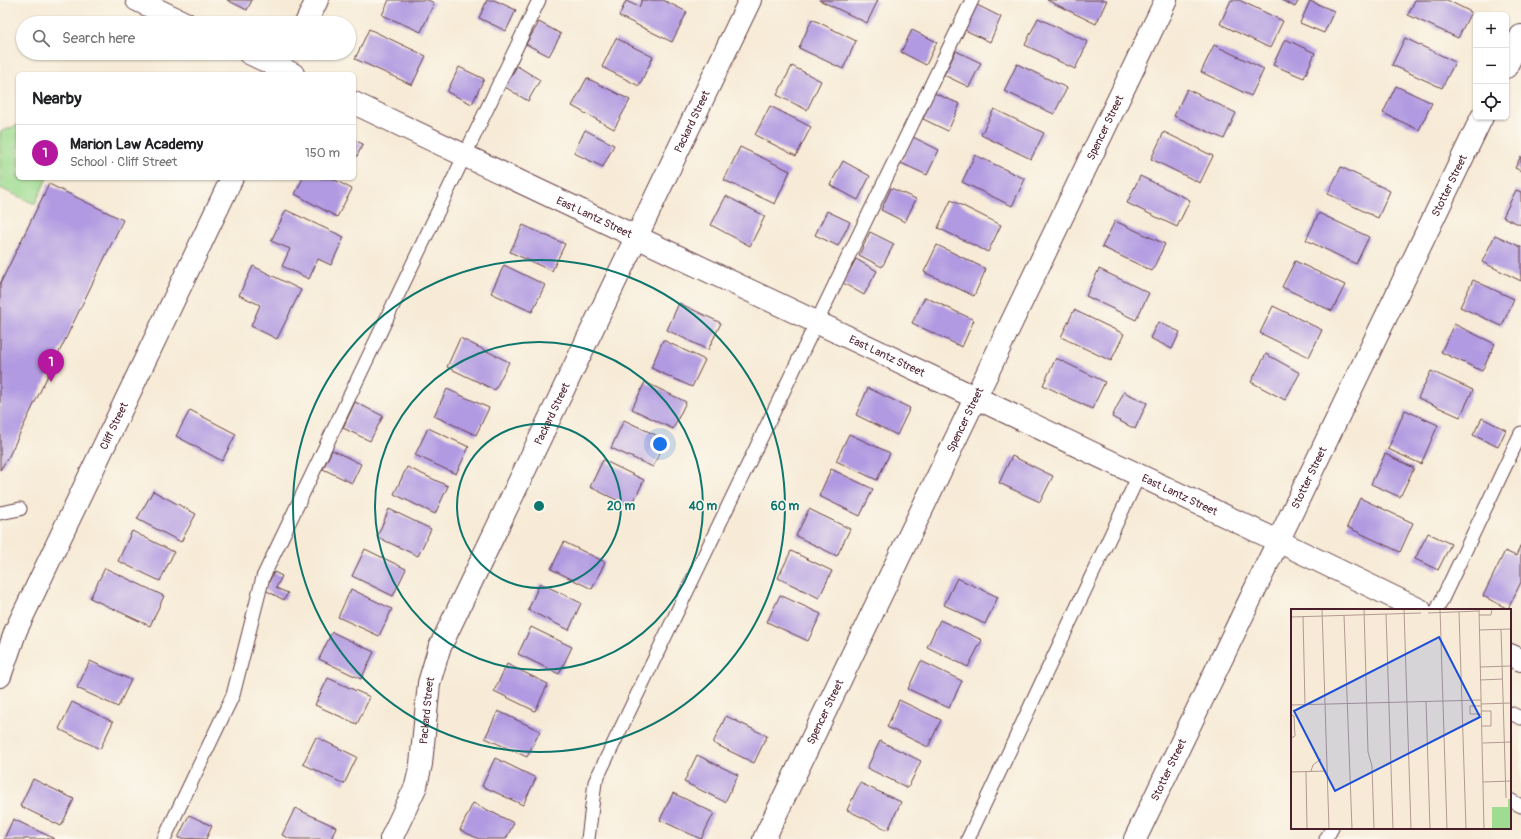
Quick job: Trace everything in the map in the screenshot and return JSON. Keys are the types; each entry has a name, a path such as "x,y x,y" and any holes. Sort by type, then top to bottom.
{"street":[{"path":"137,0 171,16"},
{"path":"309,16 317,0"},
{"name":"Packard Street","path":"390,839 416,786 421,764 429,683 439,649 750,0"},
{"name":"Spencer Street","path":"764,839 1166,0"},
{"path":"1509,61 1521,36"},
{"path":"266,60 287,68"},
{"name":"East Lantz Street","path":"356,104 976,397 1418,609"},
{"name":"Stotter Street","path":"1135,839 1481,120"},
{"name":"Cliff Street","path":"0,676 8,626 231,180"},
{"path":"1511,655 1521,660"}],"lane":[{"path":"164,839 233,695 263,577 539,0"},
{"path":"588,839 595,782 972,0"},
{"path":"1437,609 1521,433"},
{"path":"968,839 1139,475"},
{"path":"0,513 20,509"},
{"path":"1511,713 1521,718"},
{"path":"1511,801 1521,806"},
{"path":"1326,839 1331,829"}],"green space":[{"path":"16,126 16,180 46,180 35,204 0,188 0,132"}],"building":[{"path":"227,0 252,0 247,10"},
{"path":"389,0 428,0 434,3 421,32 382,15"},
{"path":"487,0 494,0 516,10 506,31 479,18"},
{"path":"642,0 663,0 687,12 672,42 619,16 626,1 639,7"},
{"path":"819,0 878,0 867,23"},
{"path":"1047,0 1107,0 1096,24"},
{"path":"1231,0 1239,0 1283,21 1270,48 1220,24"},
{"path":"1282,0 1299,0 1295,7"},
{"path":"1415,0 1447,0 1471,12 1458,38 1408,15"},
{"path":"1310,1 1334,11 1324,33 1300,23"},
{"path":"977,5 1001,17 990,42 965,30"},
{"path":"1038,18 1088,42 1075,69 1025,45"},
{"path":"812,19 856,41 843,69 799,48"},
{"path":"539,22 561,34 549,56 526,44"},
{"path":"369,29 426,56 412,85 356,59"},
{"path":"912,30 937,42 926,65 901,52"},
{"path":"616,38 653,57 639,86 602,67"},
{"path":"1405,38 1455,62 1442,88 1392,65"},
{"path":"1285,39 1315,53 1304,78 1273,65"},
{"path":"1214,45 1264,69 1251,96 1201,72"},
{"path":"956,51 981,63 969,87 944,75"},
{"path":"1017,64 1067,88 1054,114 1004,91"},
{"path":"517,66 540,80 528,101 505,87"},
{"path":"792,66 821,81 807,110 777,95"},
{"path":"459,67 484,79 472,104 447,92"},
{"path":"587,78 630,100 614,129 572,106"},
{"path":"1396,86 1432,103 1419,130 1383,113"},
{"path":"1187,89 1236,113 1224,139 1174,116"},
{"path":"934,93 960,104 948,131 923,119"},
{"path":"770,106 811,127 796,156 755,135"},
{"path":"994,109 1044,133 1031,159 981,135"},
{"path":"585,130 614,145 603,167 574,153"},
{"path":"1164,132 1213,156 1200,183 1151,159"},
{"path":"913,137 939,150 927,175 901,163"},
{"path":"356,141 363,144 356,158"},
{"path":"740,147 790,171 775,204 724,180"},
{"path":"975,155 1025,179 1012,206 962,182"},
{"path":"1521,156 1521,171 1515,168"},
{"path":"843,161 870,176 858,200 830,185"},
{"path":"1341,167 1390,191 1378,218 1328,194"},
{"path":"1140,176 1190,200 1177,227 1127,203"},
{"path":"302,180 335,180 352,189 337,217 295,194"},
{"path":"49,184 123,220 9,456 0,470 0,284"},
{"path":"891,188 916,199 905,222 881,210"},
{"path":"1516,190 1521,192 1521,225 1503,217"},
{"path":"726,196 765,216 750,246 711,225"},
{"path":"951,200 1001,225 988,252 938,228"},
{"path":"286,210 344,237 331,265 318,259 309,279 282,266 290,249 271,241"},
{"path":"827,211 850,222 838,246 815,235"},
{"path":"1319,213 1369,237 1356,264 1306,240"},
{"path":"1115,221 1165,244 1152,271 1102,247"},
{"path":"523,225 565,244 552,271 510,252"},
{"path":"870,232 894,244 882,267 859,255"},
{"path":"1495,235 1521,247 1521,281 1482,262"},
{"path":"937,245 986,269 974,296 924,272"},
{"path":"856,259 877,271 864,295 843,283"},
{"path":"1295,261 1345,285 1332,311 1282,287"},
{"path":"504,265 545,285 532,312 491,293"},
{"path":"253,266 301,290 277,339 251,326 260,305 239,295"},
{"path":"1099,269 1149,293 1136,320 1086,296"},
{"path":"1473,280 1514,299 1502,326 1460,307"},
{"path":"925,297 974,320 962,347 912,323"},
{"path":"679,303 721,323 708,350 667,330"},
{"path":"1273,306 1322,330 1309,357 1260,333"},
{"path":"1074,310 1124,334 1111,361 1061,337"},
{"path":"1158,322 1180,332 1172,349 1150,338"},
{"path":"1454,324 1495,344 1482,371 1441,352"},
{"path":"460,338 509,362 495,390 447,367"},
{"path":"663,340 705,360 692,387 651,368"},
{"path":"1266,354 1300,373 1285,400 1251,382"},
{"path":"1056,358 1105,382 1092,409 1043,385"},
{"path":"1431,371 1473,390 1460,417 1418,398"},
{"path":"645,382 686,402 673,429 632,409"},
{"path":"868,388 910,408 897,435 856,415"},
{"path":"447,389 489,408 476,435 434,416"},
{"path":"1124,392 1147,403 1135,429 1112,417"},
{"path":"355,402 383,416 370,441 343,428"},
{"path":"190,410 236,434 222,461 176,436"},
{"path":"1405,410 1438,425 1421,464 1388,449"},
{"path":"1482,418 1506,430 1498,447 1473,435"},
{"path":"624,420 666,440 653,467 611,448"},
{"path":"428,428 469,447 456,474 415,455"},
{"path":"849,434 890,453 877,480 836,461"},
{"path":"332,450 361,464 352,483 323,469"},
{"path":"1385,454 1414,468 1400,497 1371,484"},
{"path":"1012,456 1053,476 1040,502 999,483"},
{"path":"603,460 644,480 631,507 590,487"},
{"path":"407,467 448,486 435,514 394,494"},
{"path":"831,469 873,489 860,516 819,496"},
{"path":"153,491 196,514 181,542 137,519"},
{"path":"1360,498 1413,523 1400,552 1347,527"},
{"path":"389,509 431,529 418,556 377,537"},
{"path":"809,509 850,529 837,556 796,536"},
{"path":"132,531 174,552 160,581 118,561"},
{"path":"1428,533 1451,544 1438,570 1415,559"},
{"path":"564,542 605,562 592,589 551,569"},
{"path":"1521,545 1521,582 1508,609 1483,596 1505,551 1516,556"},
{"path":"365,549 406,569 393,596 352,576"},
{"path":"791,551 832,571 819,598 778,578"},
{"path":"105,568 164,596 150,626 90,598"},
{"path":"274,572 282,576 276,588 288,593 284,600 265,590"},
{"path":"957,578 998,597 985,624 944,605"},
{"path":"540,583 581,603 569,630 528,610"},
{"path":"351,589 392,609 379,636 338,617"},
{"path":"780,595 821,614 808,641 767,622"},
{"path":"940,620 982,640 968,667 927,647"},
{"path":"531,627 572,647 559,674 518,654"},
{"path":"332,632 374,652 361,679 319,659"},
{"path":"90,661 131,680 118,707 77,688"},
{"path":"921,661 962,681 949,708 908,689"},
{"path":"507,664 548,684 535,711 494,691"},
{"path":"328,678 370,697 357,724 315,705"},
{"path":"899,700 941,720 928,747 887,727"},
{"path":"72,702 113,722 100,749 59,729"},
{"path":"498,711 540,731 527,757 485,738"},
{"path":"726,716 767,736 754,763 713,743"},
{"path":"316,737 357,757 344,784 303,764"},
{"path":"880,741 921,761 908,788 867,768"},
{"path":"697,755 738,775 725,802 684,782"},
{"path":"495,758 536,778 523,805 482,786"},
{"path":"33,779 74,799 61,826 20,806"},
{"path":"860,783 901,802 888,830 847,810"},
{"path":"673,793 714,813 701,839 660,820"},
{"path":"473,803 514,823 506,839 479,839 460,830"},
{"path":"295,808 336,827 331,839 291,839 282,835"},
{"path":"189,815 212,826 206,839 178,838"},
{"path":"13,819 55,839 4,839"}],"place":[{"name":"Marion Law Academy","path":"51,382"}]}
